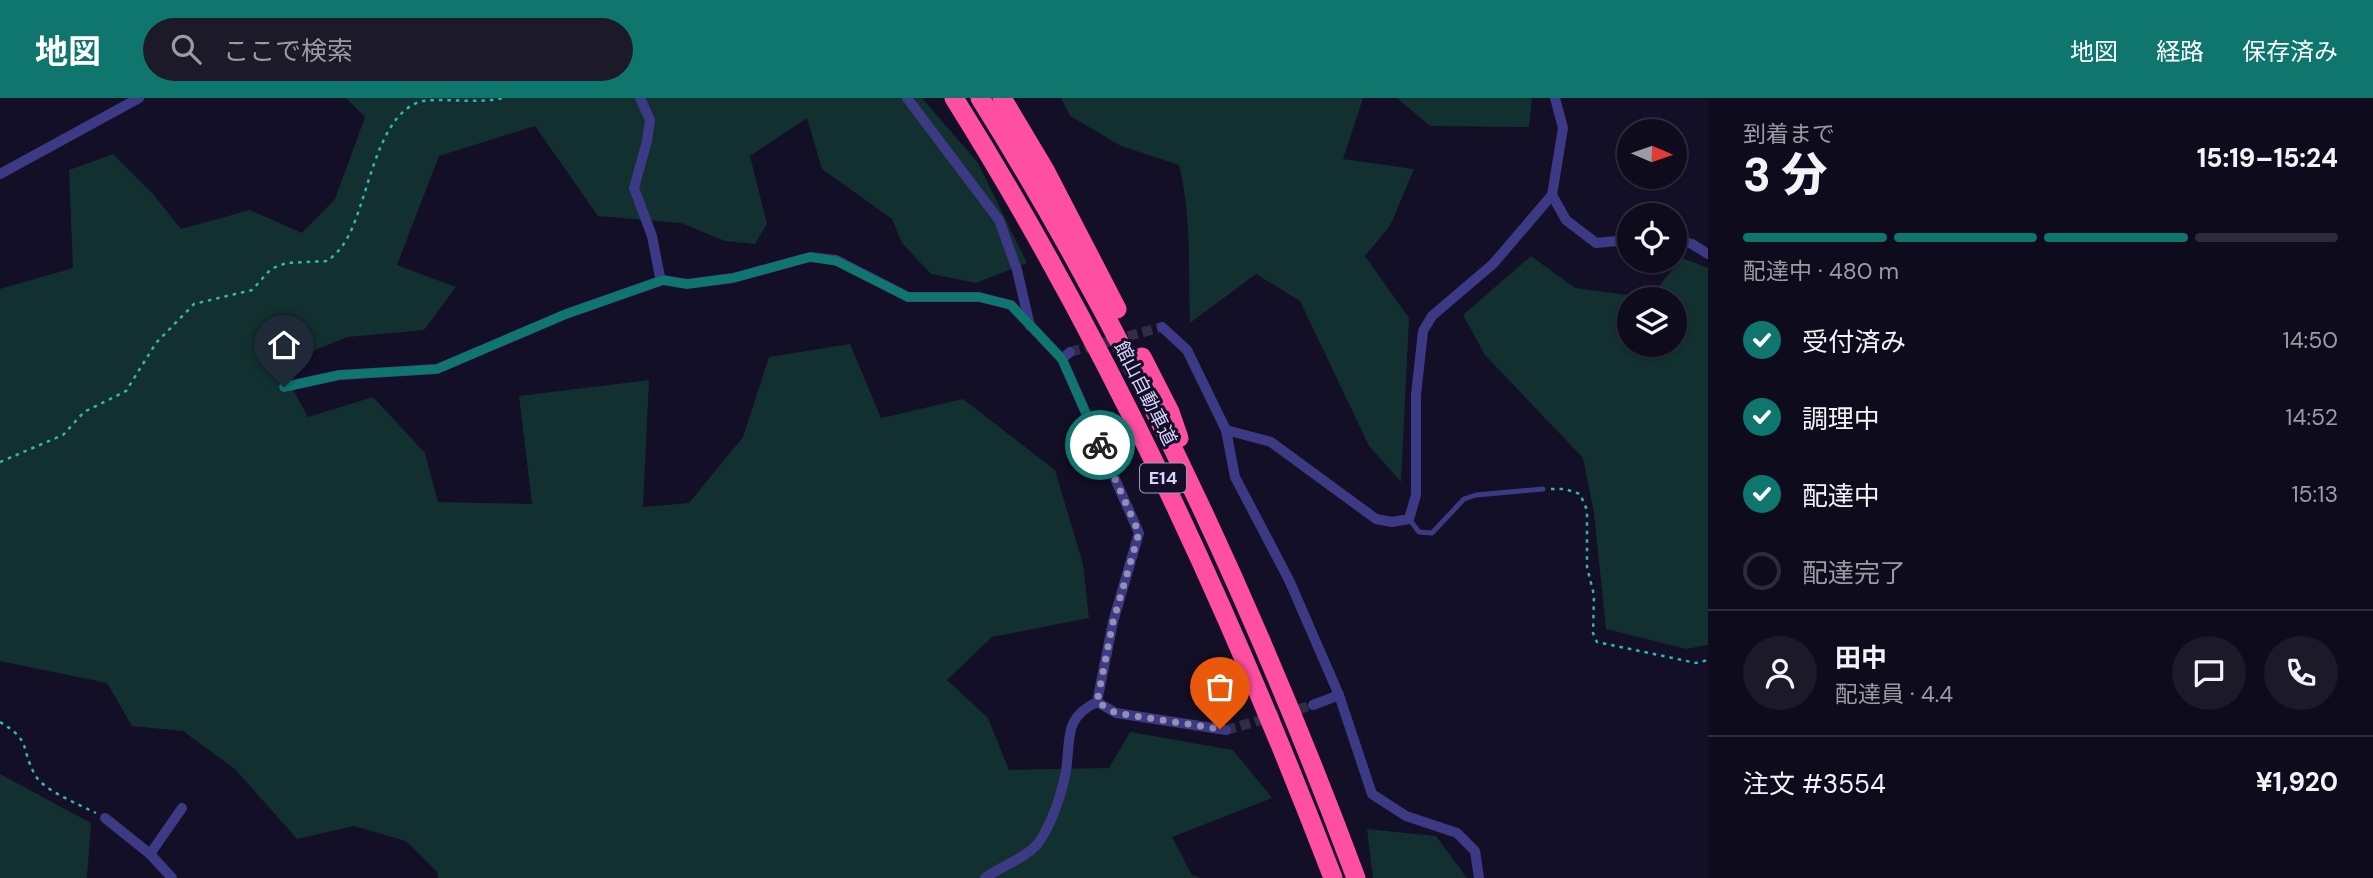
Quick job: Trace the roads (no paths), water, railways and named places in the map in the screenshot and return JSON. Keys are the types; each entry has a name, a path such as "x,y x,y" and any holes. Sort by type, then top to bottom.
{"highway":[{"name":"館山自動車道","path":"954,98 1052,262 1161,475 1216,593 1333,878"},
{"name":"館山自動車道","path":"980,98 1113,328 1199,503 1324,792 1356,878"},
{"path":"1002,98 1045,170 1170,412 1199,503"}],"street":[{"path":"0,174 139,98"},
{"path":"640,98 650,120 634,188 652,236 660,277 663,280"},
{"path":"907,98 999,220 1017,270 1031,326"},
{"path":"1226,430 1271,442 1376,519 1392,522 1409,519 1416,495 1416,395 1423,331 1432,316 1493,264 1552,195 1563,128 1555,98"},
{"path":"1552,195 1566,220 1597,243 1617,241"},
{"path":"1687,243 1708,254"},
{"path":"284,387 339,375 437,369 566,314 663,280 687,284 733,278 810,257 836,261 908,297 979,297 1011,305 1066,356 1139,533 1113,622 1097,702"},
{"path":"1161,327 1187,350 1226,430 1235,477 1289,580 1339,695 1371,794 1406,816 1457,833 1475,851 1479,878"},
{"path":"1313,705 1339,695"},
{"path":"1097,702 1116,713 1226,730"},
{"path":"985,878 1038,843 1052,814 1066,772 1072,724 1084,708 1097,702"},
{"path":"150,854 182,808"},
{"path":"105,818 150,854 172,878"}],"lane":[{"path":"1409,519 1419,532 1432,533 1464,499 1476,495 1543,489"}],"tunnel":[{"path":"1070,352 1162,327"},
{"path":"1226,730 1313,705"}]}
